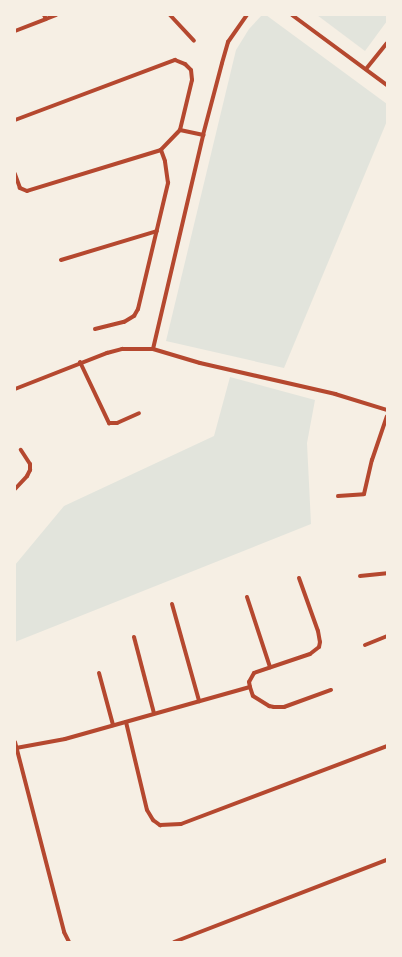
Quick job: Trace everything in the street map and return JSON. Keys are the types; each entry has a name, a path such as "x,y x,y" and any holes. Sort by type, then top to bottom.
{"street":[{"path":"15,31 45,17 56,15"},
{"path":"170,15 194,41"},
{"path":"153,349 203,136 228,42 248,15"},
{"path":"292,15 387,85"},
{"path":"366,69 387,43"},
{"path":"15,120 175,60 185,64 191,70 192,80 180,130 161,150 27,191 20,188 15,174"},
{"path":"180,130 203,136"},
{"path":"95,329 124,322 134,316 138,309 168,183 165,161 161,150"},
{"path":"61,260 157,231"},
{"path":"15,389 80,362 122,349 153,349 200,363 335,394 387,410"},
{"path":"80,362 109,423 117,423 139,413"},
{"path":"338,496 364,494 372,460 387,416"},
{"path":"15,489 28,476 30,470 30,464 21,450"},
{"path":"360,576 387,573"},
{"path":"298,578 318,631 320,642 319,647 310,654 252,675 249,682 250,687 253,696 269,706 274,707 284,707 332,690"},
{"path":"247,597 270,668"},
{"path":"172,604 199,701"},
{"path":"365,645 387,636"},
{"path":"134,637 154,713"},
{"path":"99,673 113,725"},
{"path":"16,748 65,738 250,687"},
{"path":"126,722 147,810 153,820 160,825 165,826 181,824 387,746"},
{"path":"15,742 64,932 69,942"},
{"path":"174,942 387,860"}],"shaded area":[{"path":"262,15 266,15 387,104 387,121 284,368 166,341 236,50 249,29"},
{"path":"317,15 387,15 387,21 365,51"},
{"path":"230,377 315,400 307,443 311,524 15,642 15,565 64,506 214,436"}]}
